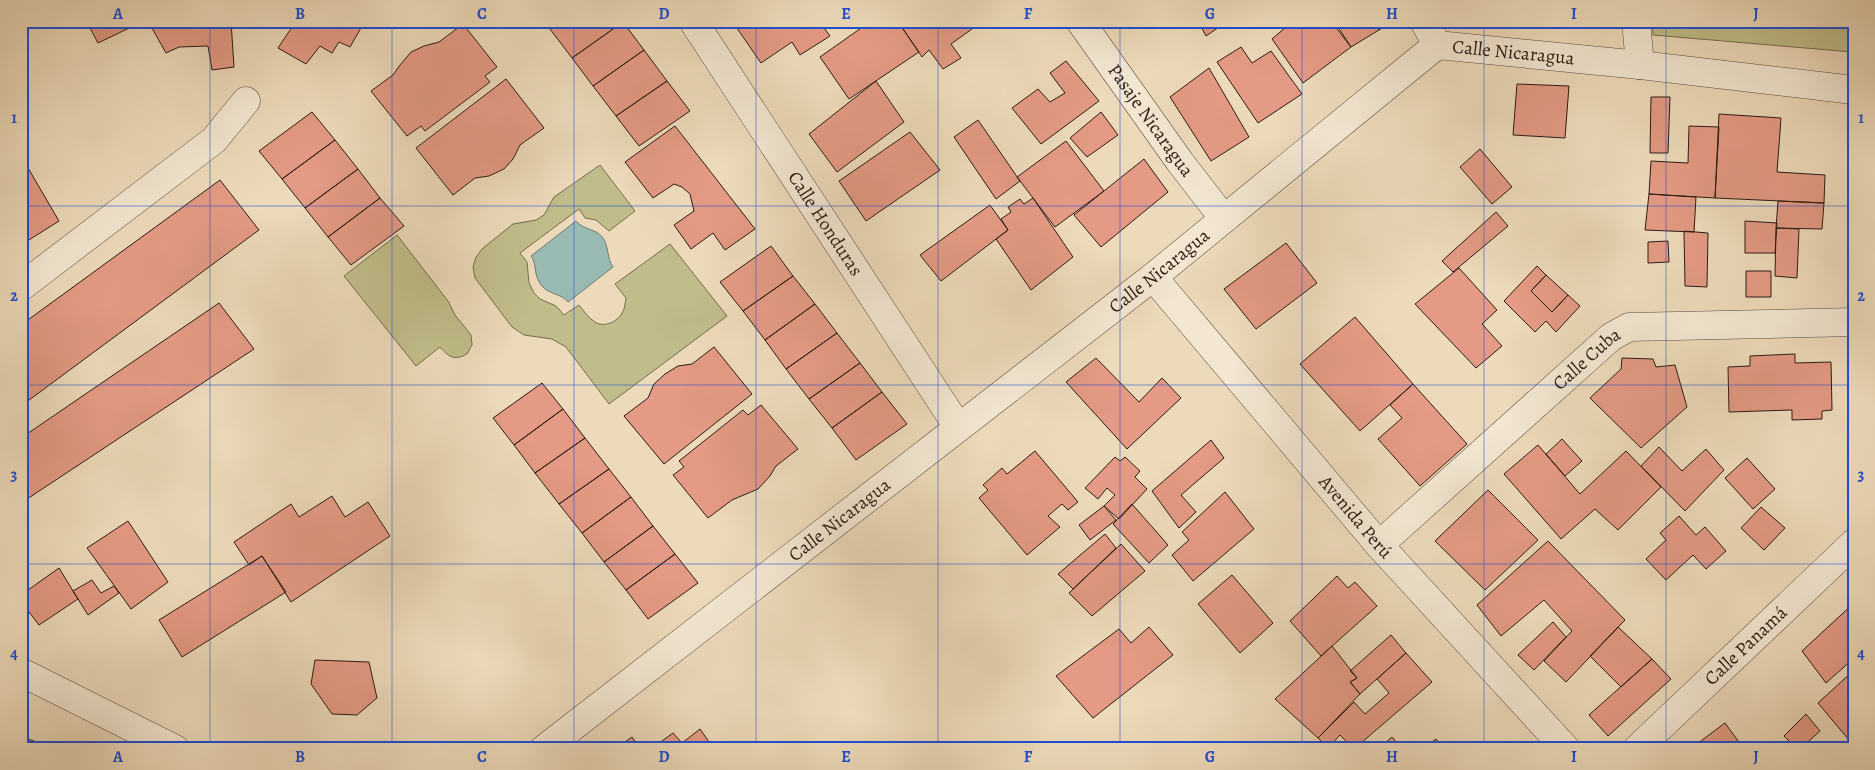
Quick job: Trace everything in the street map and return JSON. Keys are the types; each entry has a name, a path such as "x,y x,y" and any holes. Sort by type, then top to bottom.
{"street":[{"name":"Calle Honduras","path":"693,21 958,428"},
{"name":"Pasaje Nicaragua","path":"1080,21 1180,162 1224,219"},
{"path":"1424,21 1437,45"},
{"path":"1636,21 1640,65"},
{"name":"Calle Nicaragua","path":"544,749 725,600 958,428 1153,277 1437,45 1640,65 1854,90"},
{"path":"21,288 214,140 246,101"},
{"name":"Avenida Perú","path":"1153,277 1379,545 1566,749"},
{"name":"Calle Cuba","path":"1379,545 1611,337 1629,327 1854,322"},
{"name":"Calle Panamá","path":"1637,749 1854,543"},
{"path":"21,672 175,749"}],"shaded area":[{"path":"1652,21 1854,21 1852,52 1653,35"},
{"path":"600,165 635,211 609,231 596,220 585,218 579,209 520,253 527,262 529,283 534,293 540,299 556,306 564,315 579,305 595,322 599,324 610,323 622,313 626,298 615,284 670,244 727,316 609,404 566,347 552,339 524,335 512,327 475,278 473,267 476,257 483,248 513,224 536,220 544,215 554,197"},
{"path":"397,235 448,301 455,315 471,335 472,345 467,354 452,357 440,347 416,366 344,276"}],"water":[{"path":"576,221 582,226 597,232 603,238 613,267 568,302 563,297 547,290 540,284 531,256"}],"building":[{"path":"103,21 144,21 98,43 90,28"},
{"path":"148,21 231,21 234,67 212,70 208,46 179,47 166,53"},
{"path":"296,21 365,21 350,47 339,42 332,53 320,46 306,64 278,48"},
{"path":"544,21 561,21 550,29"},
{"path":"561,21 623,22 572,58 550,29"},
{"path":"732,21 819,21 830,36 800,55 792,42 761,63"},
{"path":"871,21 912,21 903,29 919,52 849,99 820,57"},
{"path":"912,21 983,21 951,44 961,58 943,69 929,50 922,57 903,29"},
{"path":"1198,21 1228,21 1206,36"},
{"path":"1280,21 1331,21 1351,47 1303,83 1272,39 1286,27"},
{"path":"1334,21 1374,21 1379,30 1351,47"},
{"path":"1374,21 1394,21 1379,30"},
{"path":"623,22 644,50 593,86 572,58"},
{"path":"463,24 497,67 485,76 490,82 425,131 421,126 407,136 371,91 393,75 411,52 439,42"},
{"path":"1241,47 1252,63 1271,51 1302,94 1258,123 1217,62"},
{"path":"644,50 667,81 616,116 593,86"},
{"path":"1066,61 1099,101 1041,144 1012,108 1038,89 1050,102 1065,93 1050,73"},
{"path":"1209,68 1249,137 1211,161 1170,97"},
{"path":"506,79 544,128 520,145 513,159 504,169 489,176 475,178 453,195 416,148"},
{"path":"667,81 690,111 639,146 616,116"},
{"path":"876,81 904,122 837,172 809,134"},
{"path":"1517,84 1569,86 1565,138 1513,135"},
{"path":"1651,97 1670,97 1668,153 1650,153"},
{"path":"312,112 335,140 282,179 259,151"},
{"path":"1101,112 1118,135 1087,157 1070,138"},
{"path":"1719,114 1781,118 1777,172 1825,175 1824,203 1715,198"},
{"path":"978,120 1020,181 996,199 954,137"},
{"path":"675,126 755,229 725,250 713,233 691,249 674,225 694,211 690,194 682,187 674,184 653,198 625,162"},
{"path":"1689,126 1719,127 1715,198 1649,194 1651,161 1688,163"},
{"path":"910,132 940,170 866,221 839,181"},
{"path":"335,140 358,169 305,208 282,179"},
{"path":"1066,141 1104,191 1055,227 1017,177"},
{"path":"1480,149 1512,187 1492,204 1460,167"},
{"path":"21,156 59,221 21,245"},
{"path":"1144,159 1168,192 1101,247 1074,215"},
{"path":"358,169 380,198 328,237 305,208"},
{"path":"220,180 259,230 21,406 21,325"},
{"path":"1649,194 1696,197 1694,232 1645,230"},
{"path":"380,198 404,226 351,265 328,237"},
{"path":"1033,198 1073,257 1031,290 996,239 1008,230 1001,219 1011,212 1008,207 1020,199 1024,204"},
{"path":"1778,201 1824,203 1822,229 1776,228"},
{"path":"990,205 1008,230 941,281 920,255"},
{"path":"1496,212 1508,226 1453,272 1442,261"},
{"path":"1745,221 1777,223 1775,253 1745,253"},
{"path":"1776,228 1799,229 1797,278 1775,276"},
{"path":"1684,231 1708,233 1707,287 1685,286"},
{"path":"1668,241 1669,262 1648,263 1648,242"},
{"path":"1286,243 1317,283 1256,329 1224,289"},
{"path":"771,246 793,276 743,311 720,282"},
{"path":"1537,266 1546,275 1531,291 1552,312 1568,295 1580,306 1556,332 1546,321 1535,332 1504,301"},
{"path":"1459,268 1497,310 1482,324 1502,346 1476,368 1415,304"},
{"path":"1746,271 1771,271 1771,297 1746,297"},
{"path":"1546,275 1568,295 1552,312 1531,291"},
{"path":"793,276 815,304 765,340 743,311"},
{"path":"219,303 254,349 21,503 21,438"},
{"path":"815,304 837,333 786,369 765,340"},
{"path":"1355,317 1413,384 1360,431 1300,364"},
{"path":"837,333 860,363 809,399 786,369"},
{"path":"714,347 752,394 664,464 624,416 648,398 654,384 665,374 678,366 692,364"},
{"path":"1795,354 1795,363 1831,362 1832,410 1822,411 1822,419 1792,420 1792,410 1729,412 1728,367 1750,366 1750,356"},
{"path":"1096,358 1139,402 1162,378 1181,398 1127,449 1066,382"},
{"path":"1622,358 1653,359 1656,367 1675,365 1687,407 1641,448 1590,398 1621,369"},
{"path":"860,363 882,392 832,428 809,399"},
{"path":"542,383 563,409 514,445 493,418"},
{"path":"1413,384 1467,444 1420,486 1378,439 1402,418 1390,405"},
{"path":"882,392 907,424 856,460 832,428"},
{"path":"761,405 798,449 776,466 758,489 732,500 708,518 673,475 684,467 679,461 743,410 748,415"},
{"path":"563,409 585,438 535,473 514,445"},
{"path":"585,438 609,469 559,504 535,473"},
{"path":"1562,439 1582,461 1565,476 1546,454"},
{"path":"1211,440 1224,458 1181,495 1196,512 1179,528 1152,491"},
{"path":"1538,445 1580,494 1626,451 1661,487 1618,530 1595,509 1561,539 1504,474"},
{"path":"1659,447 1682,471 1706,449 1724,470 1685,511 1641,466"},
{"path":"1035,451 1078,502 1068,510 1062,504 1048,516 1060,527 1027,555 979,498 988,490 983,485 1002,468 1007,474"},
{"path":"1115,457 1120,461 1125,457 1140,471 1135,477 1147,489 1119,519 1104,506 1115,495 1107,488 1098,499 1085,488"},
{"path":"1747,458 1775,489 1753,509 1725,478"},
{"path":"609,469 631,497 582,533 559,504"},
{"path":"1488,490 1538,540 1485,590 1435,541"},
{"path":"1225,492 1254,529 1193,581 1172,555 1189,540 1182,532"},
{"path":"332,496 345,517 368,502 390,536 291,602 262,556 249,565 234,542 291,504 299,517"},
{"path":"631,497 653,526 604,562 582,533"},
{"path":"1132,504 1168,545 1149,563 1113,524"},
{"path":"1104,506 1116,520 1090,540 1079,525"},
{"path":"1761,507 1785,528 1764,550 1741,528"},
{"path":"1679,516 1696,535 1705,527 1726,551 1706,569 1693,555 1666,580 1646,559 1666,540 1660,533"},
{"path":"128,521 168,582 131,609 87,548"},
{"path":"653,526 675,554 626,590 604,562"},
{"path":"1105,534 1116,548 1073,589 1058,574"},
{"path":"1548,541 1625,620 1566,682 1544,661 1572,631 1544,600 1501,636 1477,605"},
{"path":"1121,544 1145,571 1092,616 1069,593"},
{"path":"675,554 698,583 648,619 626,590"},
{"path":"262,556 286,592 182,657 159,620"},
{"path":"59,568 78,599 39,625 26,608 21,611 21,595"},
{"path":"1232,575 1273,623 1240,653 1198,604"},
{"path":"1337,576 1348,588 1355,582 1377,606 1321,656 1290,621"},
{"path":"92,580 101,593 114,586 119,593 88,615 73,591"},
{"path":"1854,603 1854,658 1826,683 1802,651"},
{"path":"1553,622 1566,637 1534,670 1518,655"},
{"path":"1149,627 1173,655 1093,718 1056,676 1119,629 1131,643"},
{"path":"1618,627 1652,659 1621,687 1590,656"},
{"path":"1391,635 1406,653 1360,694 1350,682 1357,678 1350,671"},
{"path":"1332,646 1357,678 1350,682 1360,694 1318,738 1275,699"},
{"path":"1406,653 1432,682 1354,749 1340,735 1328,748 1318,738 1354,702 1365,714 1389,693 1377,679"},
{"path":"1652,659 1671,679 1608,736 1589,715"},
{"path":"315,660 369,662 377,698 357,715 332,714 311,684"},
{"path":"1854,670 1854,746 1818,703"},
{"path":"1806,714 1820,731 1800,749 1797,749 1784,736"},
{"path":"1725,723 1744,749 1690,749"},
{"path":"700,729 714,749 651,749 673,733 682,743"},
{"path":"21,737 37,742 41,749 21,749"},
{"path":"632,737 640,749 615,749"},
{"path":"1392,737 1402,749 1378,749"},
{"path":"1436,739 1445,749 1422,749"}]}
